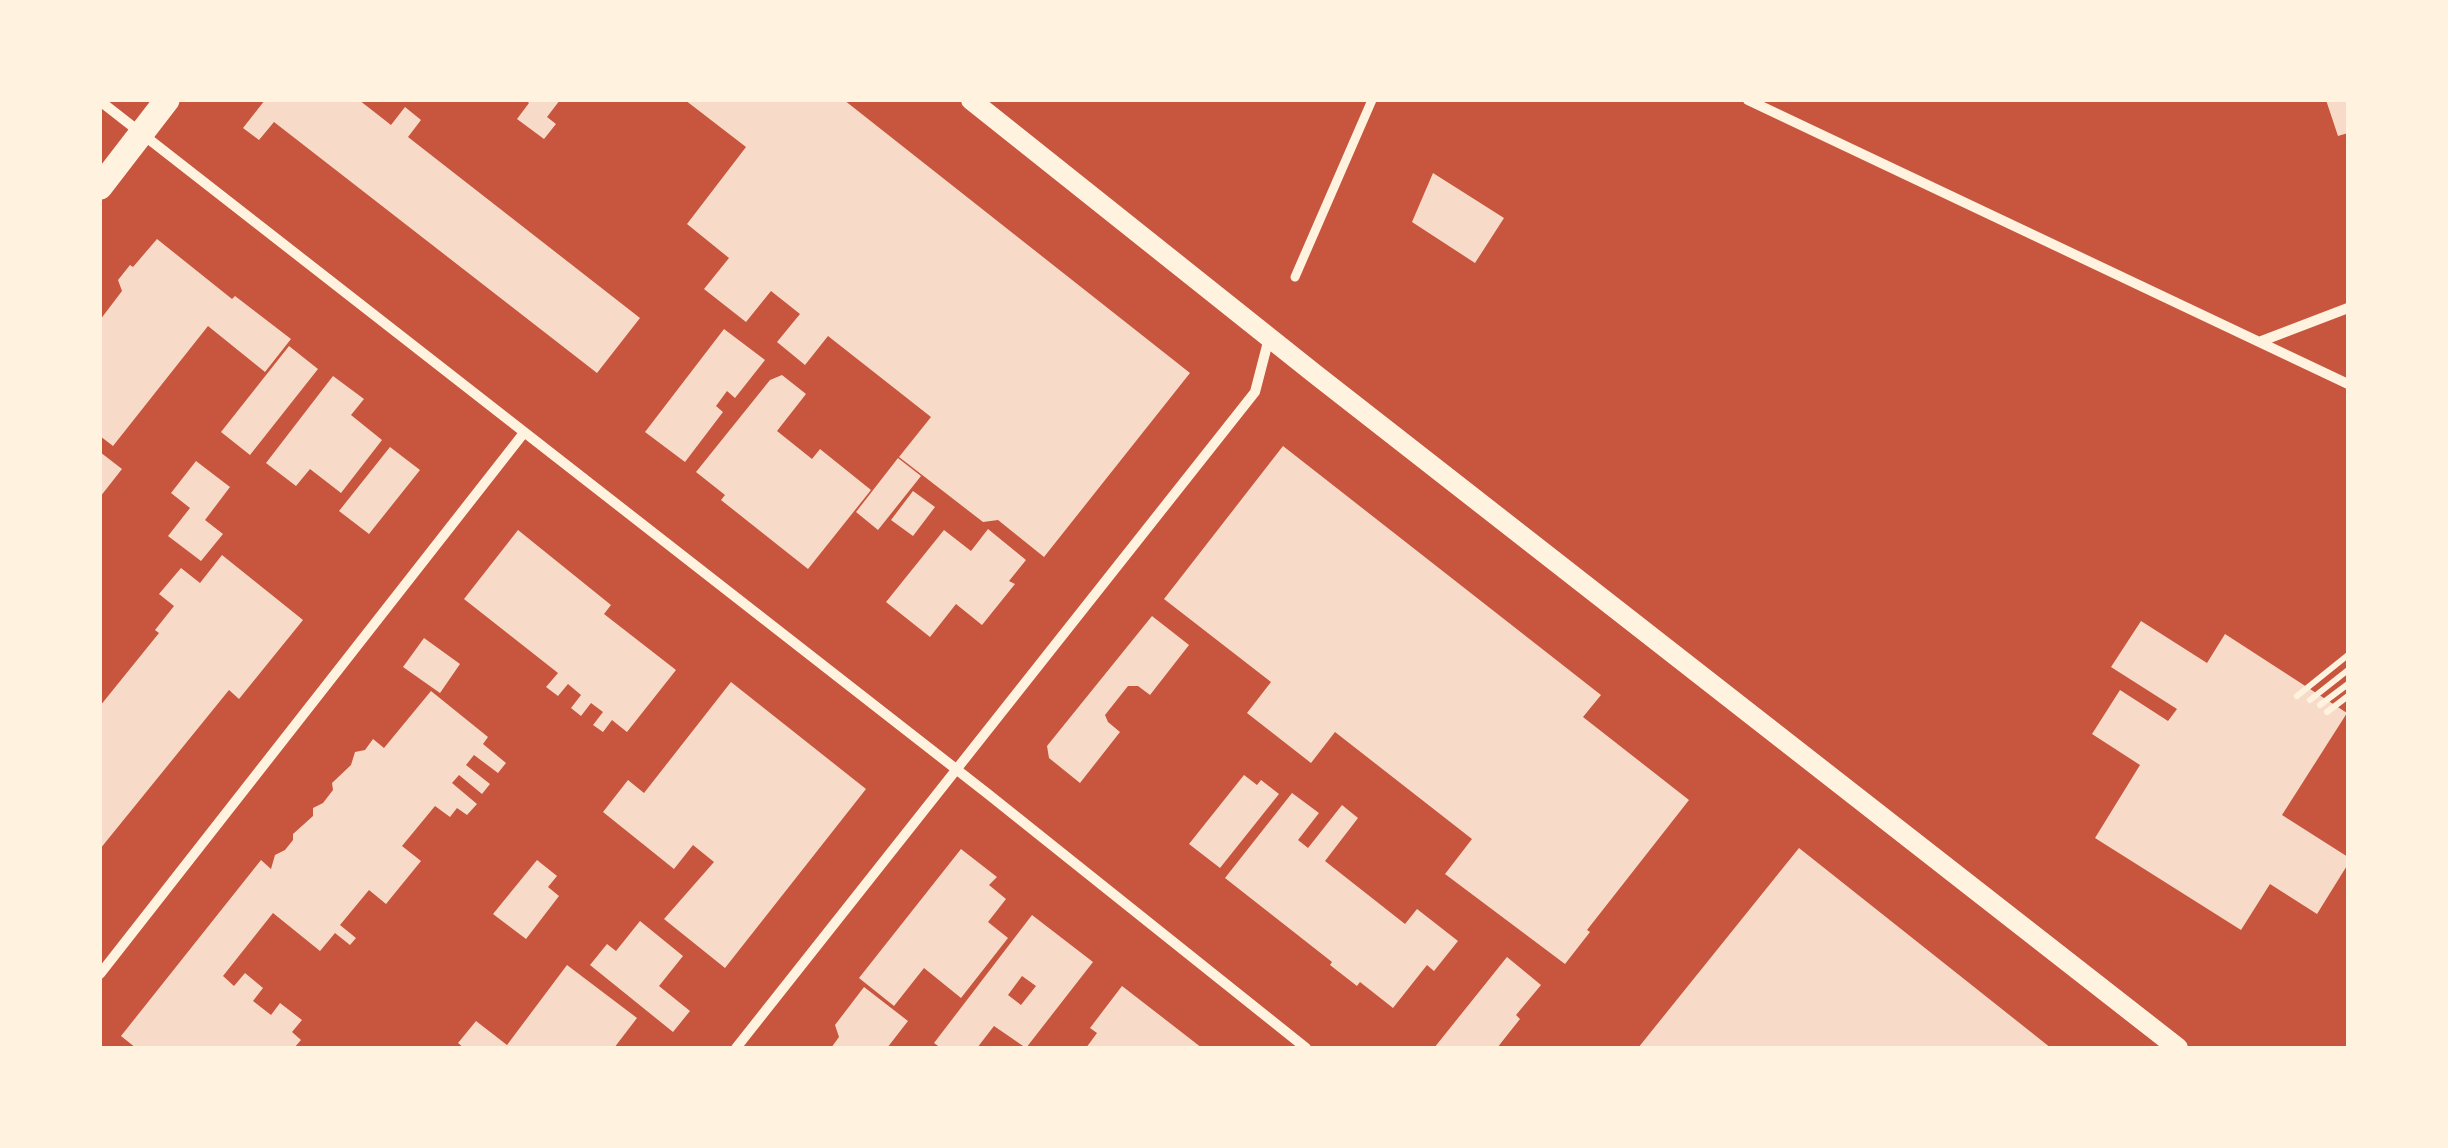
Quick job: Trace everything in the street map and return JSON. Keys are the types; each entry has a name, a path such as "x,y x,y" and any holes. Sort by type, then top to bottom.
{"main road":[{"path":"100,187 167,100"},
{"path":"971,100 2178,1048"}],"street":[{"path":"1295,277 1372,100"},
{"path":"1748,100 2348,384"},
{"path":"100,101 1306,1048"},
{"path":"2259,342 2348,308"},
{"path":"736,1048 1255,392 1269,337"},
{"path":"100,974 523,434"}],"path":[{"path":"2297,696 2348,655"},
{"path":"2310,700 2348,670"},
{"path":"2320,705 2348,684"},
{"path":"2327,712 2348,696"}],"building":[{"path":"265,100 359,100 391,125 405,107 421,120 408,137 640,318 597,373 274,122 259,140 243,128"},
{"path":"526,100 560,100 547,117 556,124 544,139 517,119 529,103"},
{"path":"685,100 844,100 1190,373 1044,557 998,520 983,522 899,457 931,417 828,336 805,365 777,342 800,314 771,291 746,322 704,289 729,258 687,224 746,147"},
{"path":"2326,100 2348,100 2348,133 2338,136"},
{"path":"1433,173 1504,218 1475,263 1412,222"},
{"path":"157,239 232,299 235,296 291,339 265,372 208,326 113,446 100,436 100,320 122,291 118,280"},
{"path":"724,329 765,360 735,398 727,391 716,406 723,412 685,462 645,432"},
{"path":"289,346 318,369 250,455 221,432"},
{"path":"782,375 806,394 777,431 812,459 820,449 871,490 808,569 721,500 725,495 696,472 770,380"},
{"path":"333,376 364,399 351,415 382,440 341,493 310,469 296,486 266,463"},
{"path":"1283,446 1601,695 1583,717 1689,800 1565,964 1445,874 1472,839 1335,732 1311,763 1247,713 1271,682 1164,599"},
{"path":"390,447 420,470 369,534 339,511"},
{"path":"100,452 122,469 100,497"},
{"path":"898,458 921,476 878,530 856,512"},
{"path":"196,461 230,487 205,520 223,534 201,561 168,536 190,508 171,493"},
{"path":"913,491 935,507 913,536 891,520"},
{"path":"988,529 1026,560 1009,581 1015,584 982,625 956,604 930,637 886,602 944,530 971,551"},
{"path":"518,530 611,605 604,614 676,670 627,732 612,720 603,732 593,725 603,712 591,703 581,716 571,708 581,695 568,684 558,696 546,687 558,673 464,599"},
{"path":"222,555 303,620 239,699 229,690 100,849 100,706 159,633 155,630 174,606 159,594 181,568 200,583"},
{"path":"1152,616 1189,645 1150,695 1138,686 1128,686 1105,715 1120,732 1080,783 1049,758 1047,746"},
{"path":"2141,621 2207,663 2225,634 2347,713 2282,815 2348,857 2348,864 2317,914 2270,884 2241,930 2095,838 2140,765 2092,734 2120,690 2168,721 2177,709 2111,667"},
{"path":"424,638 460,664 440,693 403,667"},
{"path":"731,682 866,789 725,968 664,919 714,862 693,845 674,869 603,812 628,780 644,793"},
{"path":"431,691 488,737 483,744 506,763 498,773 474,755 466,765 490,784 482,794 459,775 452,783 477,804 467,815 457,808 450,817 435,806 402,846 421,861 386,904 369,890 340,925 356,938 350,945 335,933 320,951 273,913 223,976 234,986 245,973 263,988 253,1001 271,1015 280,1003 302,1020 292,1032 301,1040 294,1048 136,1048 121,1036 261,860 271,869 275,855 285,850 293,834 313,816 313,808 333,790 332,783 351,765 355,752 365,750 373,739 384,748"},
{"path":"1244,775 1257,785 1261,780 1279,794 1220,868 1189,844"},
{"path":"1292,793 1319,813 1298,840 1308,848 1342,805 1358,818 1325,861 1405,924 1417,909 1458,941 1434,971 1427,965 1393,1008 1360,982 1357,986 1225,878"},
{"path":"1799,848 2051,1048 1638,1048"},
{"path":"961,849 997,877 989,885 1006,899 988,922 1008,938 961,998 924,968 894,1006 859,978"},
{"path":"537,860 557,876 548,887 559,896 526,939 493,914"},
{"path":"1032,915 1093,962 1026,1048 994,1026 977,1048 941,1048 934,1043","holes":["1022,976 1036,986 1021,1005 1008,995"]},
{"path":"640,921 683,956 659,986 690,1011 673,1032 590,965 607,944 616,951"},
{"path":"1507,957 1541,985 1516,1015 1520,1019 1497,1048 1434,1048"},
{"path":"567,965 637,1018 614,1048 464,1048 458,1043 476,1021 507,1045"},
{"path":"1122,986 1202,1048 1086,1048 1097,1033 1090,1028"},
{"path":"864,987 908,1021 887,1048 831,1048 839,1037 835,1025"}]}
